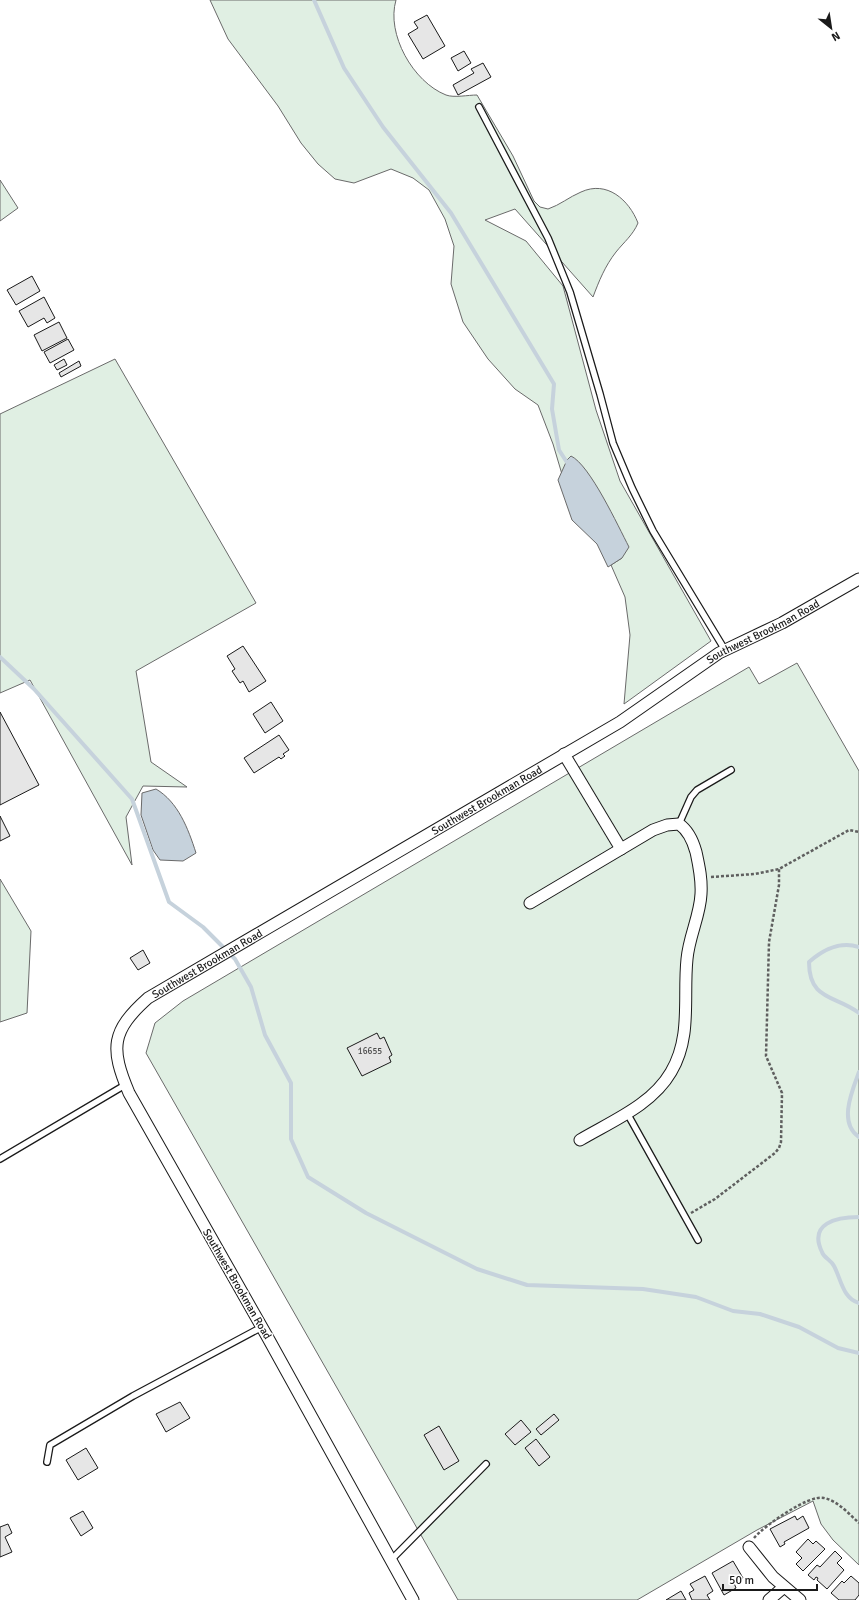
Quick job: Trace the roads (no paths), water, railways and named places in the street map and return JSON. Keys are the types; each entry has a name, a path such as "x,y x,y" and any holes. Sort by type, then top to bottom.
{"street":[{"name":"Southwest Brookman Road","path":"413,1600 125,1084 118,1065 117,1049 119,1030 131,1013 148,998 620,722 703,663 726,650 782,623 859,579"},
{"path":"564,754 621,849"},
{"path":"530,903 653,830 667,825 679,824 687,831 693,841 702,877 701,895 698,913 688,948 686,1018 678,1059 671,1072 657,1090 638,1106 580,1140"},
{"path":"749,1547 773,1577 800,1600"},
{"path":"769,1600 784,1587"}],"lane":[{"path":"479,107 548,238 570,292 613,443 632,488 653,531 726,650"},
{"path":"679,824 691,797 697,790 731,770"},
{"path":"0,1159 125,1084"},
{"path":"627,1112 698,1240"},
{"path":"47,1462 50,1445 133,1396 262,1327"},
{"path":"391,1560 486,1464"}],"waterway":[{"path":"314,0 344,68 383,127 451,213 554,384 552,409 559,450 568,464"},
{"path":"0,657 34,689 132,799 169,902 203,927 235,959 251,987 265,1035 291,1083 291,1139 308,1177 366,1213 477,1269 527,1285 643,1289 696,1297 733,1311 760,1314 799,1327 838,1348 859,1353"},
{"path":"859,947 852,945 832,947 820,953 809,962 810,975 819,991 859,1013"},
{"path":"859,1072 848,1106 849,1124 859,1137"},
{"path":"859,1217 834,1220 822,1228 819,1234 819,1242 823,1254 834,1266 846,1293 854,1301 859,1303"}]}
